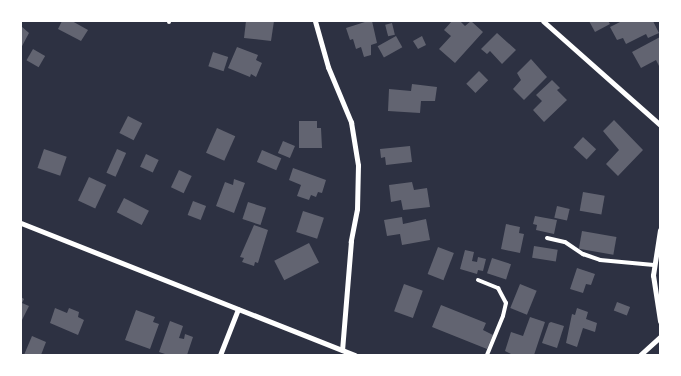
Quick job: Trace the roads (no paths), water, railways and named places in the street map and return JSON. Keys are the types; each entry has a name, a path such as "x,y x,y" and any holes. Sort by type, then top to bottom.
{"street":[{"path":"315,21 328,67 351,122 358,165 357,209 351,241 342,350"},
{"path":"542,21 660,126"},
{"path":"21,223 355,355"},
{"path":"660,230 654,265 655,296 660,321"},
{"path":"220,355 238,309"},
{"path":"640,355 660,337"}],"lane":[{"path":"547,238 565,242 583,254 600,260 654,265"},
{"path":"478,280 498,288 506,302 503,316 487,355"}]}
